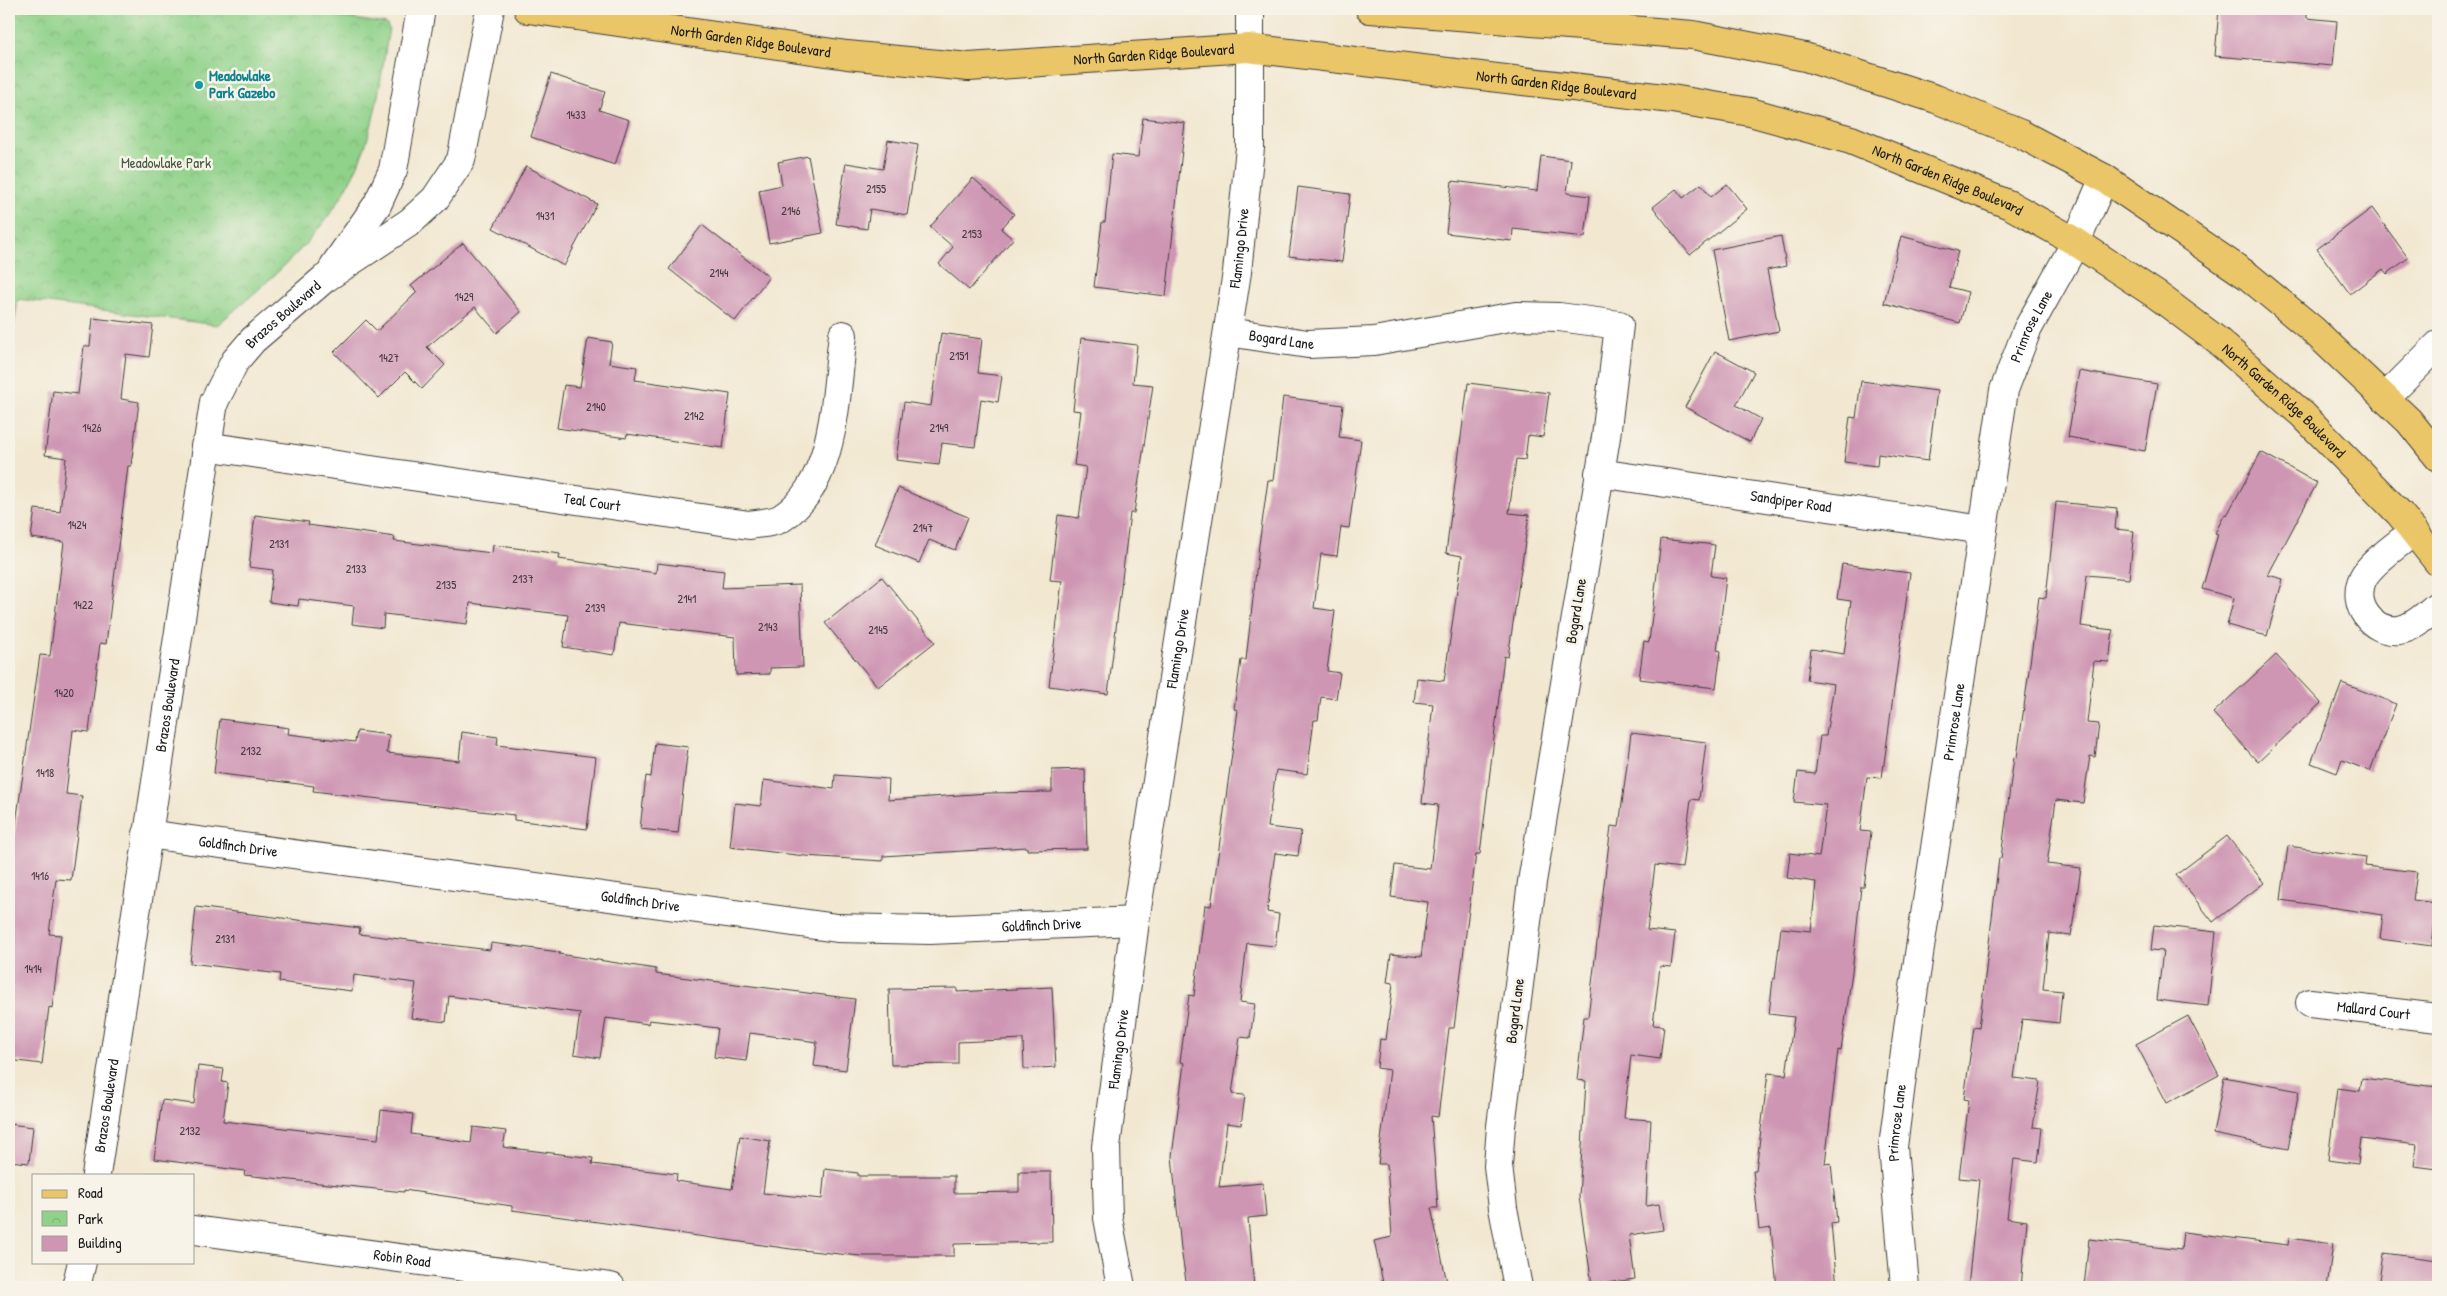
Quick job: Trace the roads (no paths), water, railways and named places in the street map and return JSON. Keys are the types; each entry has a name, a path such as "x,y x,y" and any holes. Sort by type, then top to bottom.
{"main road":[{"name":"North Garden Ridge Boulevard","path":"528,9 847,55 968,67 1248,48 1672,100 1750,112 1851,140 2010,206 2076,242 2165,302 2218,341 2285,398 2350,461 2414,531 2438,562"},
{"path":"1370,9 1693,35 1805,57 1936,99 2021,134 2104,178 2248,276 2312,330 2434,444"}],"street":[{"name":"Brazos Boulevard","path":"324,279 377,205 393,170 421,9"},
{"name":"Brazos Boulevard","path":"96,1174 205,446 214,402 236,361 254,340 324,279 410,222 435,199 462,160 490,9"},
{"name":"Flamingo Drive","path":"1121,1287 1108,1218 1106,1148 1135,921 1228,332 1244,214 1250,148 1248,48 1250,9"},
{"name":"Primrose Lane","path":"1905,1287 1893,1148 1909,1021 2004,390 2027,330 2076,242 2104,178"},
{"name":"Bogard Lane","path":"1228,332 1308,344 1374,341 1516,316 1559,317 1619,325 1599,473 1532,882 1501,1126 1498,1166 1503,1208 1518,1287"},
{"name":"Teal Court","path":"205,446 749,525 781,519 808,494 820,472 831,426 843,335"},
{"path":"2385,398 2438,345"},
{"name":"Sandpiper Road","path":"1599,473 1983,530"},
{"path":"2414,531 2370,568 2363,578 2359,599 2362,610 2377,626 2388,630 2400,630 2411,626 2438,606"},
{"name":"Goldfinch Drive","path":"147,834 837,928 930,930 1135,921"},
{"name":"Mallard Court","path":"2310,1003 2438,1018"},
{"name":"Robin Road","path":"195,1230 611,1287"},
{"path":"76,1287 82,1264"}],"place":[{"name":"Meadowlake Park Gazebo","path":"199,85"}],"park label":[{"name":"Meadowlake Park","path":"166,163"}]}
